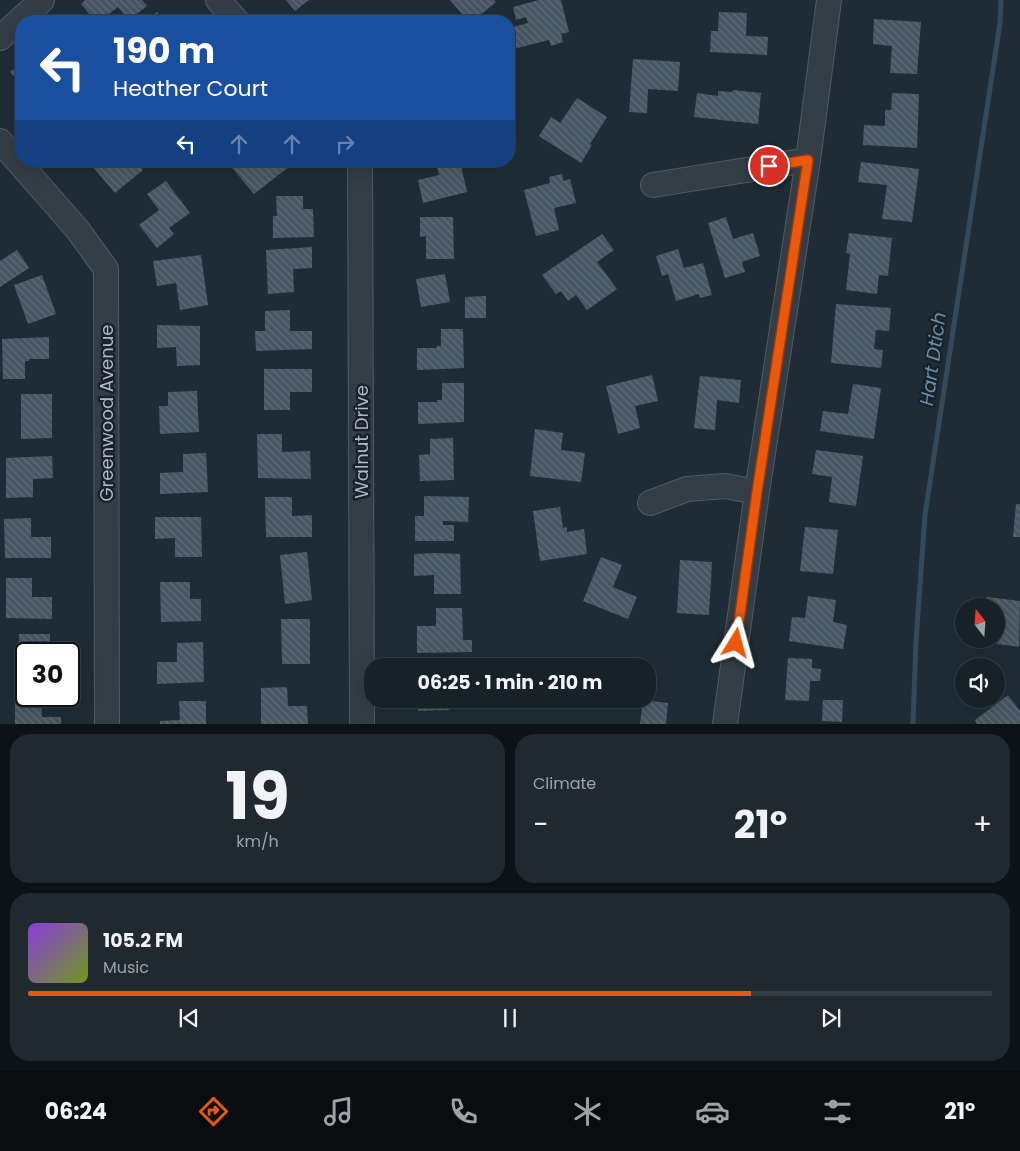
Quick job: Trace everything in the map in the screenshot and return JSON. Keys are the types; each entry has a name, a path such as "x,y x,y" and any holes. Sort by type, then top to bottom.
{"street":[{"path":"25,15 42,0"},
{"path":"218,0 232,15"},
{"path":"731,722 757,492 808,160 828,0"},
{"path":"0,38 15,24"},
{"name":"Greenwood Avenue","path":"0,141 15,158"},
{"path":"653,185 808,160"},
{"name":"Greenwood Avenue","path":"23,167 77,229 106,269 106,724"},
{"name":"Walnut Drive","path":"360,167 362,724"},
{"path":"650,503 686,489 725,486 757,492"}],"building":[{"path":"85,0 142,0 147,6 135,15 125,15 118,7 108,15 90,15 81,4"},
{"path":"286,0 309,0 295,11"},
{"path":"450,0 494,0 496,2 480,15 463,15"},
{"path":"539,0 561,0 569,32 561,34 563,42 551,46 549,40 515,48 515,26 528,23 526,17 516,20 513,7"},
{"path":"719,12 747,13 746,36 768,37 767,55 710,52 711,31 718,31"},
{"path":"874,19 921,22 917,74 890,73 892,46 873,44"},
{"path":"633,59 680,62 678,91 648,89 647,113 629,112"},
{"path":"15,67 15,77 10,72"},
{"path":"733,90 761,93 758,124 694,117 697,93 718,96 718,91 732,92"},
{"path":"892,93 919,94 917,148 863,145 864,125 885,126 885,110 891,110"},
{"path":"577,98 607,117 590,144 592,145 581,163 539,136 551,117 560,123"},
{"path":"861,162 919,169 912,222 882,219 887,185 858,182"},
{"path":"93,167 141,167 143,170 115,193"},
{"path":"231,167 289,167 254,194"},
{"path":"437,167 461,167 467,192 423,203 418,180 439,175"},
{"path":"562,174 563,181 570,179 576,203 554,208 559,230 536,236 524,190 550,183 549,177"},
{"path":"166,181 190,213 169,228 174,234 157,248 139,225 159,210 147,194"},
{"path":"276,196 303,196 303,209 313,209 314,237 273,238 273,216 277,216"},
{"path":"420,217 453,217 454,259 426,259 426,236 420,237"},
{"path":"726,217 733,239 753,233 760,256 742,262 745,272 725,278 708,223"},
{"path":"849,233 892,238 888,276 879,275 877,294 846,290 850,254 846,253"},
{"path":"602,234 614,250 597,262 617,289 587,310 576,295 568,301 561,291 556,294 542,275"},
{"path":"312,247 312,268 293,269 294,292 268,294 266,250"},
{"path":"678,249 684,268 703,263 712,295 700,298 699,294 676,301 668,274 662,276 656,256"},
{"path":"17,250 29,268 0,287 0,261"},
{"path":"201,255 208,305 180,310 176,283 157,286 153,261"},
{"path":"445,274 450,302 421,307 416,279"},
{"path":"42,275 56,314 28,324 14,285"},
{"path":"486,296 486,318 465,318 465,297"},
{"path":"836,304 891,308 889,331 876,330 874,349 883,350 881,368 831,363"},
{"path":"290,310 290,331 312,331 312,349 256,351 255,331 265,331 265,311"},
{"path":"157,325 200,326 200,365 177,366 176,347 157,348"},
{"path":"441,329 463,329 464,368 417,370 417,348 437,348 437,346 441,346"},
{"path":"49,337 49,359 29,359 29,361 25,361 25,379 3,379 2,339"},
{"path":"264,369 312,369 312,392 290,392 290,410 264,410"},
{"path":"652,375 658,401 635,406 640,428 618,434 606,386"},
{"path":"700,376 741,380 739,403 717,400 715,430 694,428"},
{"path":"442,383 464,383 464,422 418,424 418,402 438,402 437,400 442,400"},
{"path":"853,384 881,388 874,439 820,431 823,411 848,414"},
{"path":"197,391 199,432 160,434 159,406 168,406 168,392"},
{"path":"21,394 52,394 52,438 21,439"},
{"path":"535,429 563,433 561,450 585,453 581,482 530,476"},
{"path":"257,434 282,434 282,452 310,451 311,479 258,478"},
{"path":"453,438 454,480 420,481 419,455 430,454 430,439"},
{"path":"816,450 863,456 856,506 829,502 832,477 812,474"},
{"path":"206,453 208,492 160,494 160,473 183,472 183,454"},
{"path":"52,456 53,478 33,479 33,497 6,498 6,458"},
{"path":"424,496 469,497 468,522 443,521 443,525 454,525 454,541 415,541 415,516 424,516"},
{"path":"265,497 292,497 292,516 312,515 312,537 266,537"},
{"path":"1016,504 1020,504 1020,537 1013,537"},
{"path":"560,507 563,528 567,527 567,532 584,529 587,554 540,561 533,511"},
{"path":"155,517 201,517 202,557 175,557 175,538 155,539"},
{"path":"31,518 31,537 51,537 51,558 5,558 4,519"},
{"path":"805,527 838,530 833,574 800,571"},
{"path":"307,552 312,600 285,604 280,555"},
{"path":"414,554 460,554 461,594 434,594 434,575 414,576"},
{"path":"601,557 622,565 613,587 637,597 628,619 583,601"},
{"path":"680,560 712,562 709,615 677,613"},
{"path":"6,578 32,578 32,597 52,597 52,619 6,618"},
{"path":"160,582 190,582 190,599 201,599 201,621 161,622"},
{"path":"808,596 836,600 833,622 847,625 843,649 789,641 792,617 805,618"},
{"path":"1005,599 1020,601 1019,647 1005,645"},
{"path":"436,608 462,608 463,640 472,640 472,652 417,653 417,626 436,626"},
{"path":"281,619 310,619 310,664 282,664"},
{"path":"19,634 50,634 50,642 19,642"},
{"path":"203,642 204,682 157,684 157,662 177,662 177,643"},
{"path":"788,658 812,659 812,668 821,669 820,681 810,681 809,701 785,700"},
{"path":"287,687 288,706 307,706 308,724 261,724 261,688"},
{"path":"1008,695 1020,711 1020,724 977,724 975,720 991,708 1005,708 1005,697"},
{"path":"823,700 843,700 842,722 822,721"},
{"path":"179,701 206,701 206,724 160,724 160,721 180,720"},
{"path":"656,702 668,703 666,724 640,724 642,708 656,708"},
{"path":"15,707 41,707 42,717 61,717 61,724 15,724"},
{"path":"418,708 449,708 449,710 418,711"}],"waterway":[{"name":"Hart Dtich","path":"913,724 916,641 925,515 1000,23 1001,0"}],"route":[{"path":"736,643 808,160 769,166"}]}
